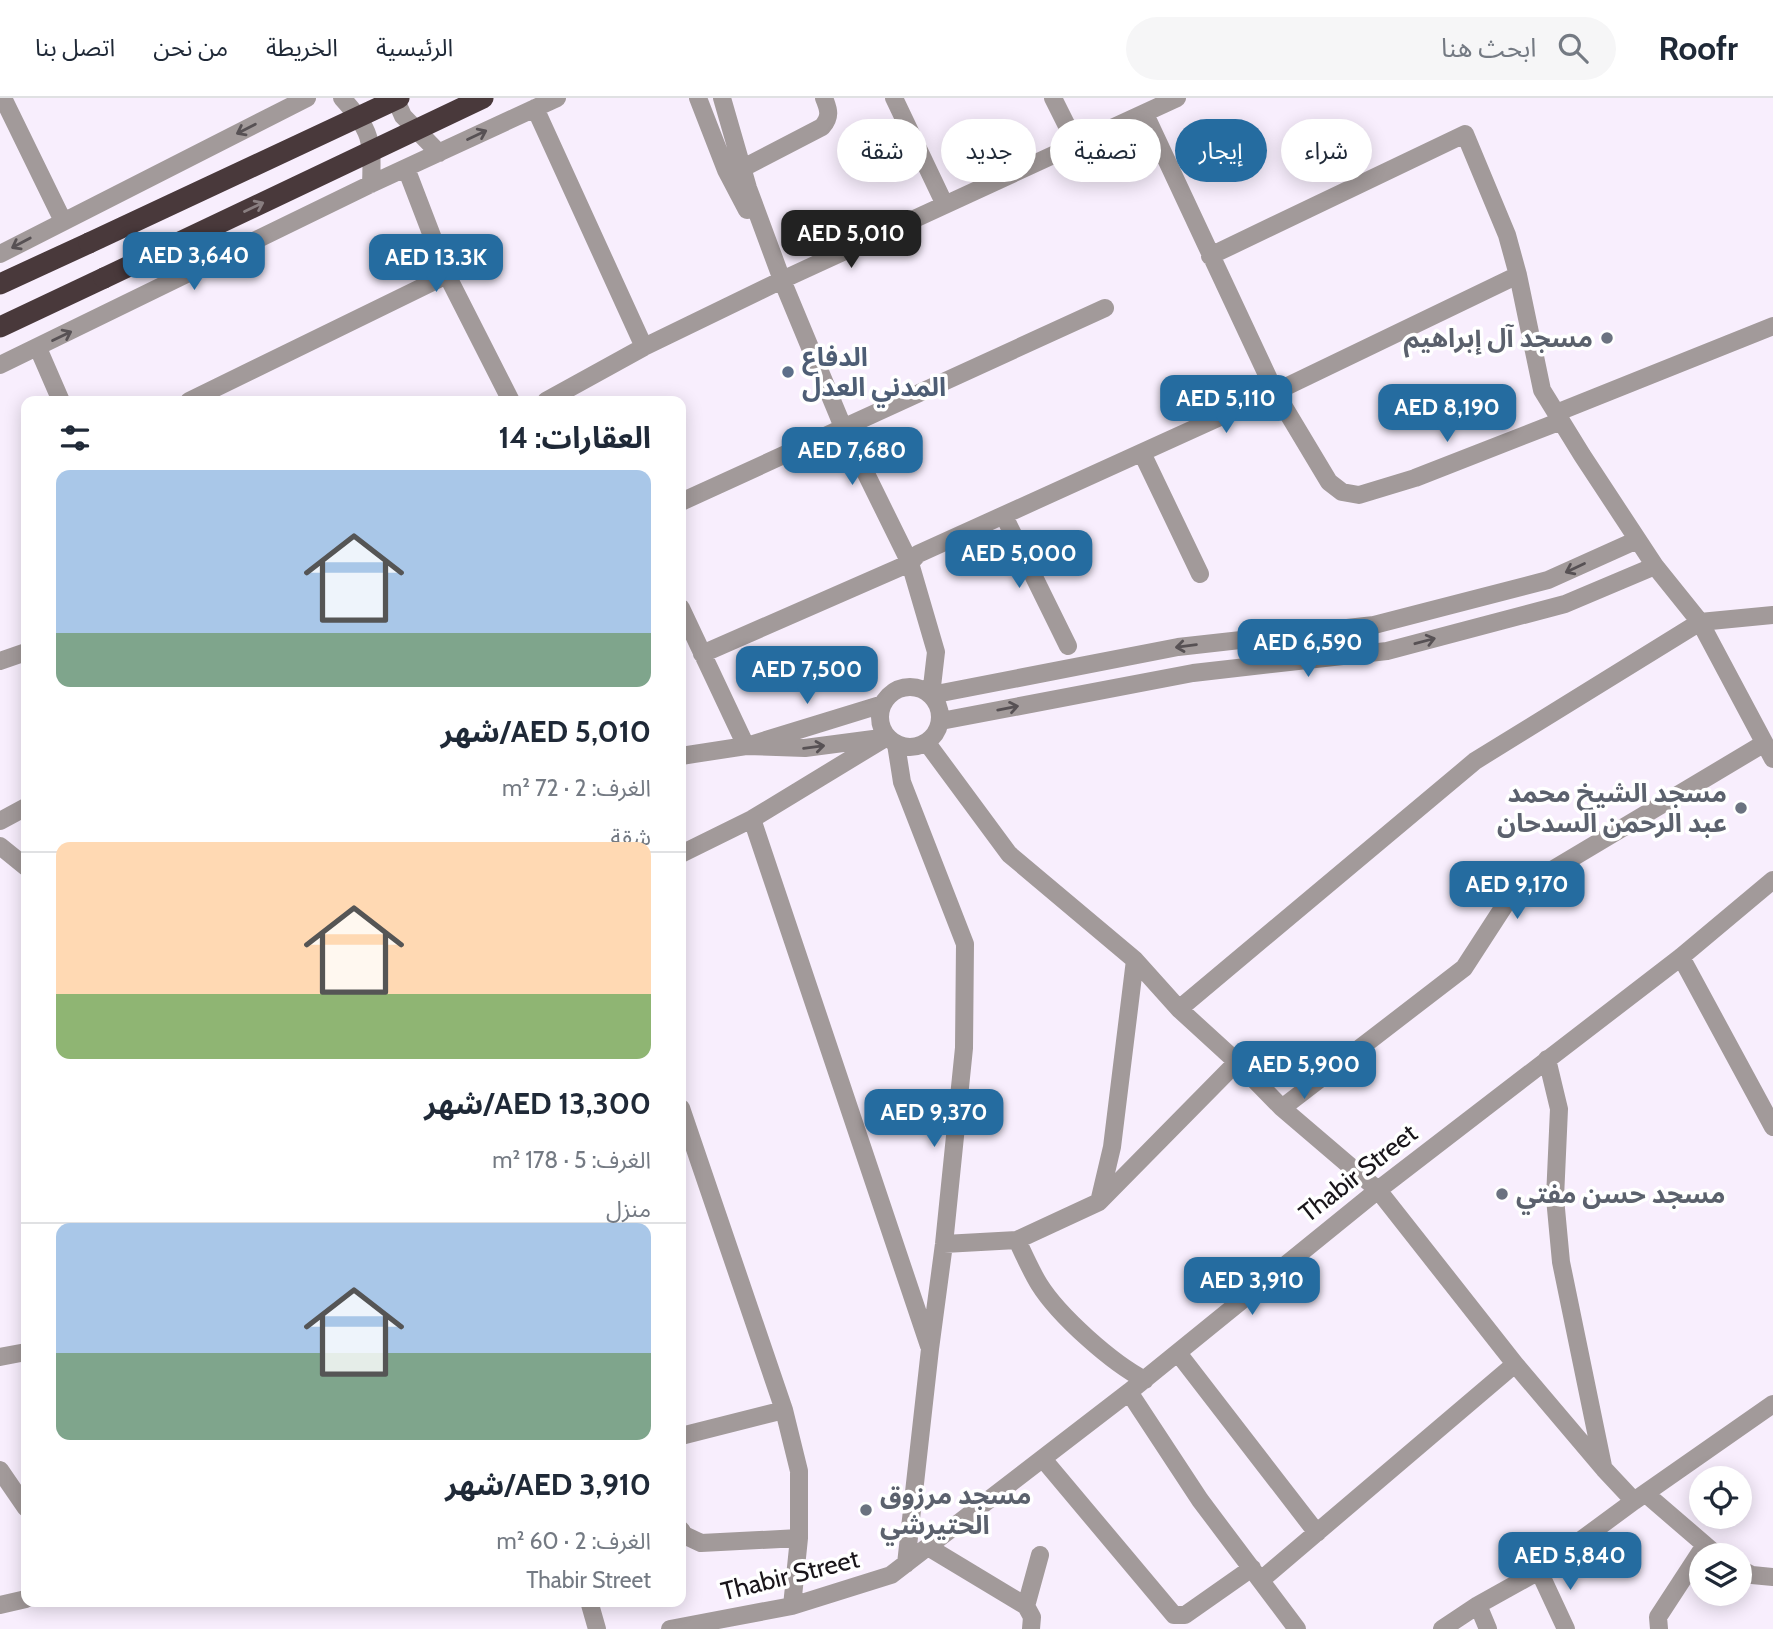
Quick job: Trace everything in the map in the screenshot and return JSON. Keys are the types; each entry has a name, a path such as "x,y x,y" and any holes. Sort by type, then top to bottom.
{"highway":[{"path":"0,284 397,98"},
{"path":"0,327 483,98"}],"street":[{"path":"3,98 63,221"},
{"path":"0,254 307,98"},
{"path":"342,98 366,129 372,151 371,184"},
{"path":"397,98 403,116 439,153"},
{"path":"0,365 371,184 557,98"},
{"path":"698,98 726,170 782,280"},
{"path":"722,98 782,280 843,427 911,563 936,652 931,695"},
{"path":"743,168 822,127 828,121 829,113 824,98"},
{"path":"894,98 946,205"},
{"path":"1053,98 1064,119"},
{"path":"1134,119 1177,98"},
{"path":"536,108 644,347"},
{"path":"1145,114 1275,391 1329,482 1342,492 1359,495 1415,478 1773,326"},
{"path":"1210,256 1465,134 1495,202 1518,275 1542,390 1654,566 1700,622 1768,751 1512,894 1464,968 1282,1108"},
{"path":"554,396 644,347 782,280 1050,156"},
{"path":"406,168 447,275 508,396"},
{"path":"198,396 447,275"},
{"path":"702,654 911,563 918,554 1142,453 1518,275"},
{"path":"686,500 1105,308"},
{"path":"38,348 59,396"},
{"path":"1142,453 1200,574"},
{"path":"1004,516 1069,646"},
{"path":"931,695 1178,647 1374,625 1548,580 1637,540"},
{"path":"941,721 1194,673 1387,651 1565,604 1654,566"},
{"path":"1178,1009 1475,761 1700,622 1773,615"},
{"path":"686,619 746,746"},
{"path":"1,657 21,653"},
{"path":"686,755 746,746 805,748 892,740 911,747 927,743 938,730 941,712 924,689 905,687 896,690 883,704 746,746"},
{"path":"883,704 880,721 892,740 902,782 965,944 964,1048 906,1564"},
{"path":"686,852 752,819 892,740"},
{"path":"927,743 1009,853 1135,960 1178,1009 1237,1062 1282,1108 1378,1190 1515,1364 1604,1469 1702,1543"},
{"path":"0,821 21,810"},
{"path":"752,819 930,1349"},
{"path":"0,846 21,863"},
{"name":"Thabir Street","path":"670,1629 759,1621 792,1606 891,1575 1145,1380 1378,1190 1681,957 1773,880"},
{"path":"1681,957 1773,1127"},
{"path":"1099,1202 1112,1147 1135,960"},
{"path":"1547,1059 1559,1110 1555,1198 1561,1262 1604,1469"},
{"path":"944,1244 1017,1240 1099,1202 1237,1062"},
{"path":"686,1123 784,1410 799,1471 799,1538 792,1606"},
{"path":"1017,1240 1038,1283 1051,1301 1087,1338 1145,1380"},
{"path":"0,1357 21,1353"},
{"path":"1178,1353 1317,1533"},
{"path":"1043,1459 1174,1615 1175,1623 1257,1574 1317,1533 1515,1364"},
{"path":"1129,1392 1199,1500 1297,1629"},
{"path":"1442,1629 1478,1605 1539,1571 1773,1404"},
{"path":"686,1435 784,1410"},
{"path":"0,1470 21,1501"},
{"path":"686,1536 701,1543 799,1538"},
{"path":"928,1547 1026,1606 1032,1617 1031,1629"},
{"path":"1026,1606 1040,1555"},
{"path":"1539,1571 1566,1629"},
{"path":"1752,1575 1773,1577"},
{"path":"1659,1629 1658,1617 1689,1579"},
{"path":"0,1605 21,1600"},
{"path":"1478,1605 1488,1629"},
{"path":"591,1607 597,1629"}],"place":[{"name":"مسجد آل إبراهيم","path":"1607,338"},
{"name":"الدفاع المدني العدل","path":"788,372"},
{"name":"مسجد الشيخ محمد عبد الرحمن السدحان","path":"1741,808"},
{"name":"مسجد حسن مفتي","path":"1502,1194"},
{"name":"مسجد مرزوق الحتيرشي","path":"866,1510"}]}
